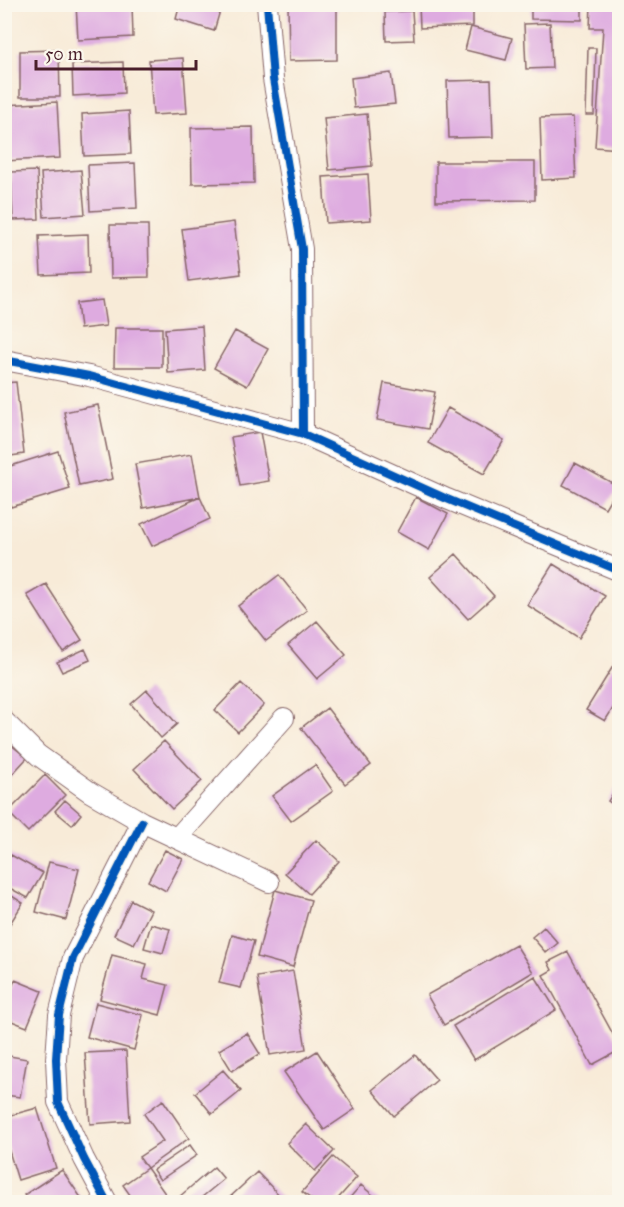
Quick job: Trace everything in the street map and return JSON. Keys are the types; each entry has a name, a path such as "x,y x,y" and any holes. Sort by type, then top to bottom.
{"street":[{"path":"267,4 273,79 302,249 303,434"},
{"path":"4,360 88,376 303,434 447,499 620,571"},
{"path":"177,838 285,718"},
{"path":"4,721 38,755 90,792 142,822 269,882"},
{"path":"107,1203 58,1102 56,1059 59,1015 73,958 142,822"}],"building":[{"path":"4,4 9,4 10,44 4,44"},
{"path":"76,4 132,4 133,37 78,40"},
{"path":"180,4 222,4 214,31 176,19"},
{"path":"288,4 337,4 337,60 289,61"},
{"path":"359,4 407,4 407,6 360,9"},
{"path":"419,4 473,4 473,26 420,28"},
{"path":"531,4 582,4 582,20 531,19"},
{"path":"591,4 620,4 620,149 595,147 603,28 590,28"},
{"path":"412,11 414,40 386,41 385,12"},
{"path":"550,23 552,68 526,69 524,24"},
{"path":"471,27 512,38 506,60 465,50"},
{"path":"588,48 596,48 594,115 586,115"},
{"path":"59,50 60,97 20,97 20,51"},
{"path":"183,58 187,113 153,115 149,60"},
{"path":"123,62 124,93 73,96 72,64"},
{"path":"391,73 395,104 354,108 351,78"},
{"path":"491,80 493,137 449,138 447,81"},
{"path":"57,102 60,158 4,161 4,105"},
{"path":"129,111 131,154 84,156 82,114"},
{"path":"367,114 372,166 329,170 324,118"},
{"path":"573,117 576,178 542,180 540,118"},
{"path":"253,127 254,183 192,184 191,128"},
{"path":"436,162 535,162 535,200 436,201"},
{"path":"135,163 137,208 90,211 88,165"},
{"path":"4,170 8,170 9,219 4,219"},
{"path":"81,170 85,214 44,217 41,173"},
{"path":"37,171 39,219 13,220 11,172"},
{"path":"368,174 371,220 326,223 323,177"},
{"path":"234,222 241,274 189,281 182,229"},
{"path":"110,225 148,225 149,277 111,278"},
{"path":"88,234 89,273 41,275 39,236"},
{"path":"102,300 106,326 80,329 77,303"},
{"path":"202,326 205,370 168,373 165,329"},
{"path":"115,328 162,328 162,367 114,367"},
{"path":"235,331 268,349 247,386 214,368"},
{"path":"16,382 24,454 4,457 4,383"},
{"path":"384,383 435,392 428,429 377,420"},
{"path":"98,405 113,479 79,486 64,412"},
{"path":"448,408 504,440 484,474 428,443"},
{"path":"260,432 269,481 240,486 231,437"},
{"path":"58,451 70,489 11,507 4,487 4,468"},
{"path":"192,454 200,497 143,508 135,464"},
{"path":"575,463 618,486 605,508 563,485"},
{"path":"200,497 210,519 152,546 141,524"},
{"path":"416,497 448,514 429,550 397,532"},
{"path":"456,554 494,596 468,619 430,577"},
{"path":"553,564 605,596 579,638 527,605"},
{"path":"279,575 307,610 266,641 238,606"},
{"path":"46,584 82,640 63,652 27,595"},
{"path":"317,621 346,655 317,679 288,645"},
{"path":"85,649 90,660 62,672 57,662"},
{"path":"620,655 620,697 605,721 586,710"},
{"path":"241,683 264,705 238,732 215,710"},
{"path":"147,690 177,724 161,738 131,704"},
{"path":"327,708 371,765 345,784 301,728"},
{"path":"164,741 202,781 172,809 134,769"},
{"path":"10,744 27,758 4,783 4,750"},
{"path":"315,765 333,791 291,821 272,796"},
{"path":"45,775 65,795 28,832 8,812"},
{"path":"620,782 620,809 608,801"},
{"path":"65,800 81,814 72,825 55,811"},
{"path":"316,840 339,861 309,894 285,873"},
{"path":"165,850 183,859 166,891 148,881"},
{"path":"11,855 43,873 28,898 4,885 4,865"},
{"path":"49,862 79,869 66,920 36,912"},
{"path":"275,890 311,900 293,967 257,957"},
{"path":"4,891 23,903 6,930 4,929"},
{"path":"131,900 151,910 134,944 114,935"},
{"path":"151,924 170,929 163,953 144,948"},
{"path":"544,927 558,943 546,953 532,937"},
{"path":"232,935 254,941 241,988 219,983"},
{"path":"516,945 533,972 444,1025 427,995"},
{"path":"568,952 620,1047 620,1050 592,1065 543,975 552,970 548,962"},
{"path":"112,955 147,964 143,979 168,985 160,1015 100,999"},
{"path":"293,971 306,1049 270,1055 257,977"},
{"path":"535,976 556,1010 474,1060 453,1026"},
{"path":"15,980 42,991 27,1027 4,1018 4,1005"},
{"path":"96,1003 143,1015 134,1050 87,1037"},
{"path":"247,1033 260,1054 232,1071 219,1050"},
{"path":"126,1051 130,1121 90,1124 85,1053"},
{"path":"317,1051 355,1109 324,1130 284,1072"},
{"path":"4,1055 27,1059 20,1097 4,1095"},
{"path":"415,1055 437,1080 394,1116 372,1090"},
{"path":"223,1070 241,1091 212,1114 195,1093"},
{"path":"163,1100 189,1138 147,1168 139,1157 163,1141 144,1114"},
{"path":"37,1108 56,1168 18,1180 4,1135 4,1117"},
{"path":"306,1124 334,1151 315,1171 287,1143"},
{"path":"190,1145 197,1155 160,1180 153,1170"},
{"path":"333,1157 357,1177 335,1202 315,1202 302,1192"},
{"path":"214,1167 224,1179 196,1202 183,1202 179,1197"},
{"path":"147,1168 171,1202 135,1202 123,1185"},
{"path":"62,1170 84,1202 30,1202 24,1195"},
{"path":"257,1172 286,1202 233,1202 229,1198"},
{"path":"361,1185 381,1202 346,1202"}],"cycle path":[{"path":"267,4 273,79 302,249 303,434"},
{"path":"4,360 89,376 303,434 447,499 620,571"},
{"path":"107,1202 58,1102 56,1059 59,1015 73,958 142,822"}]}
